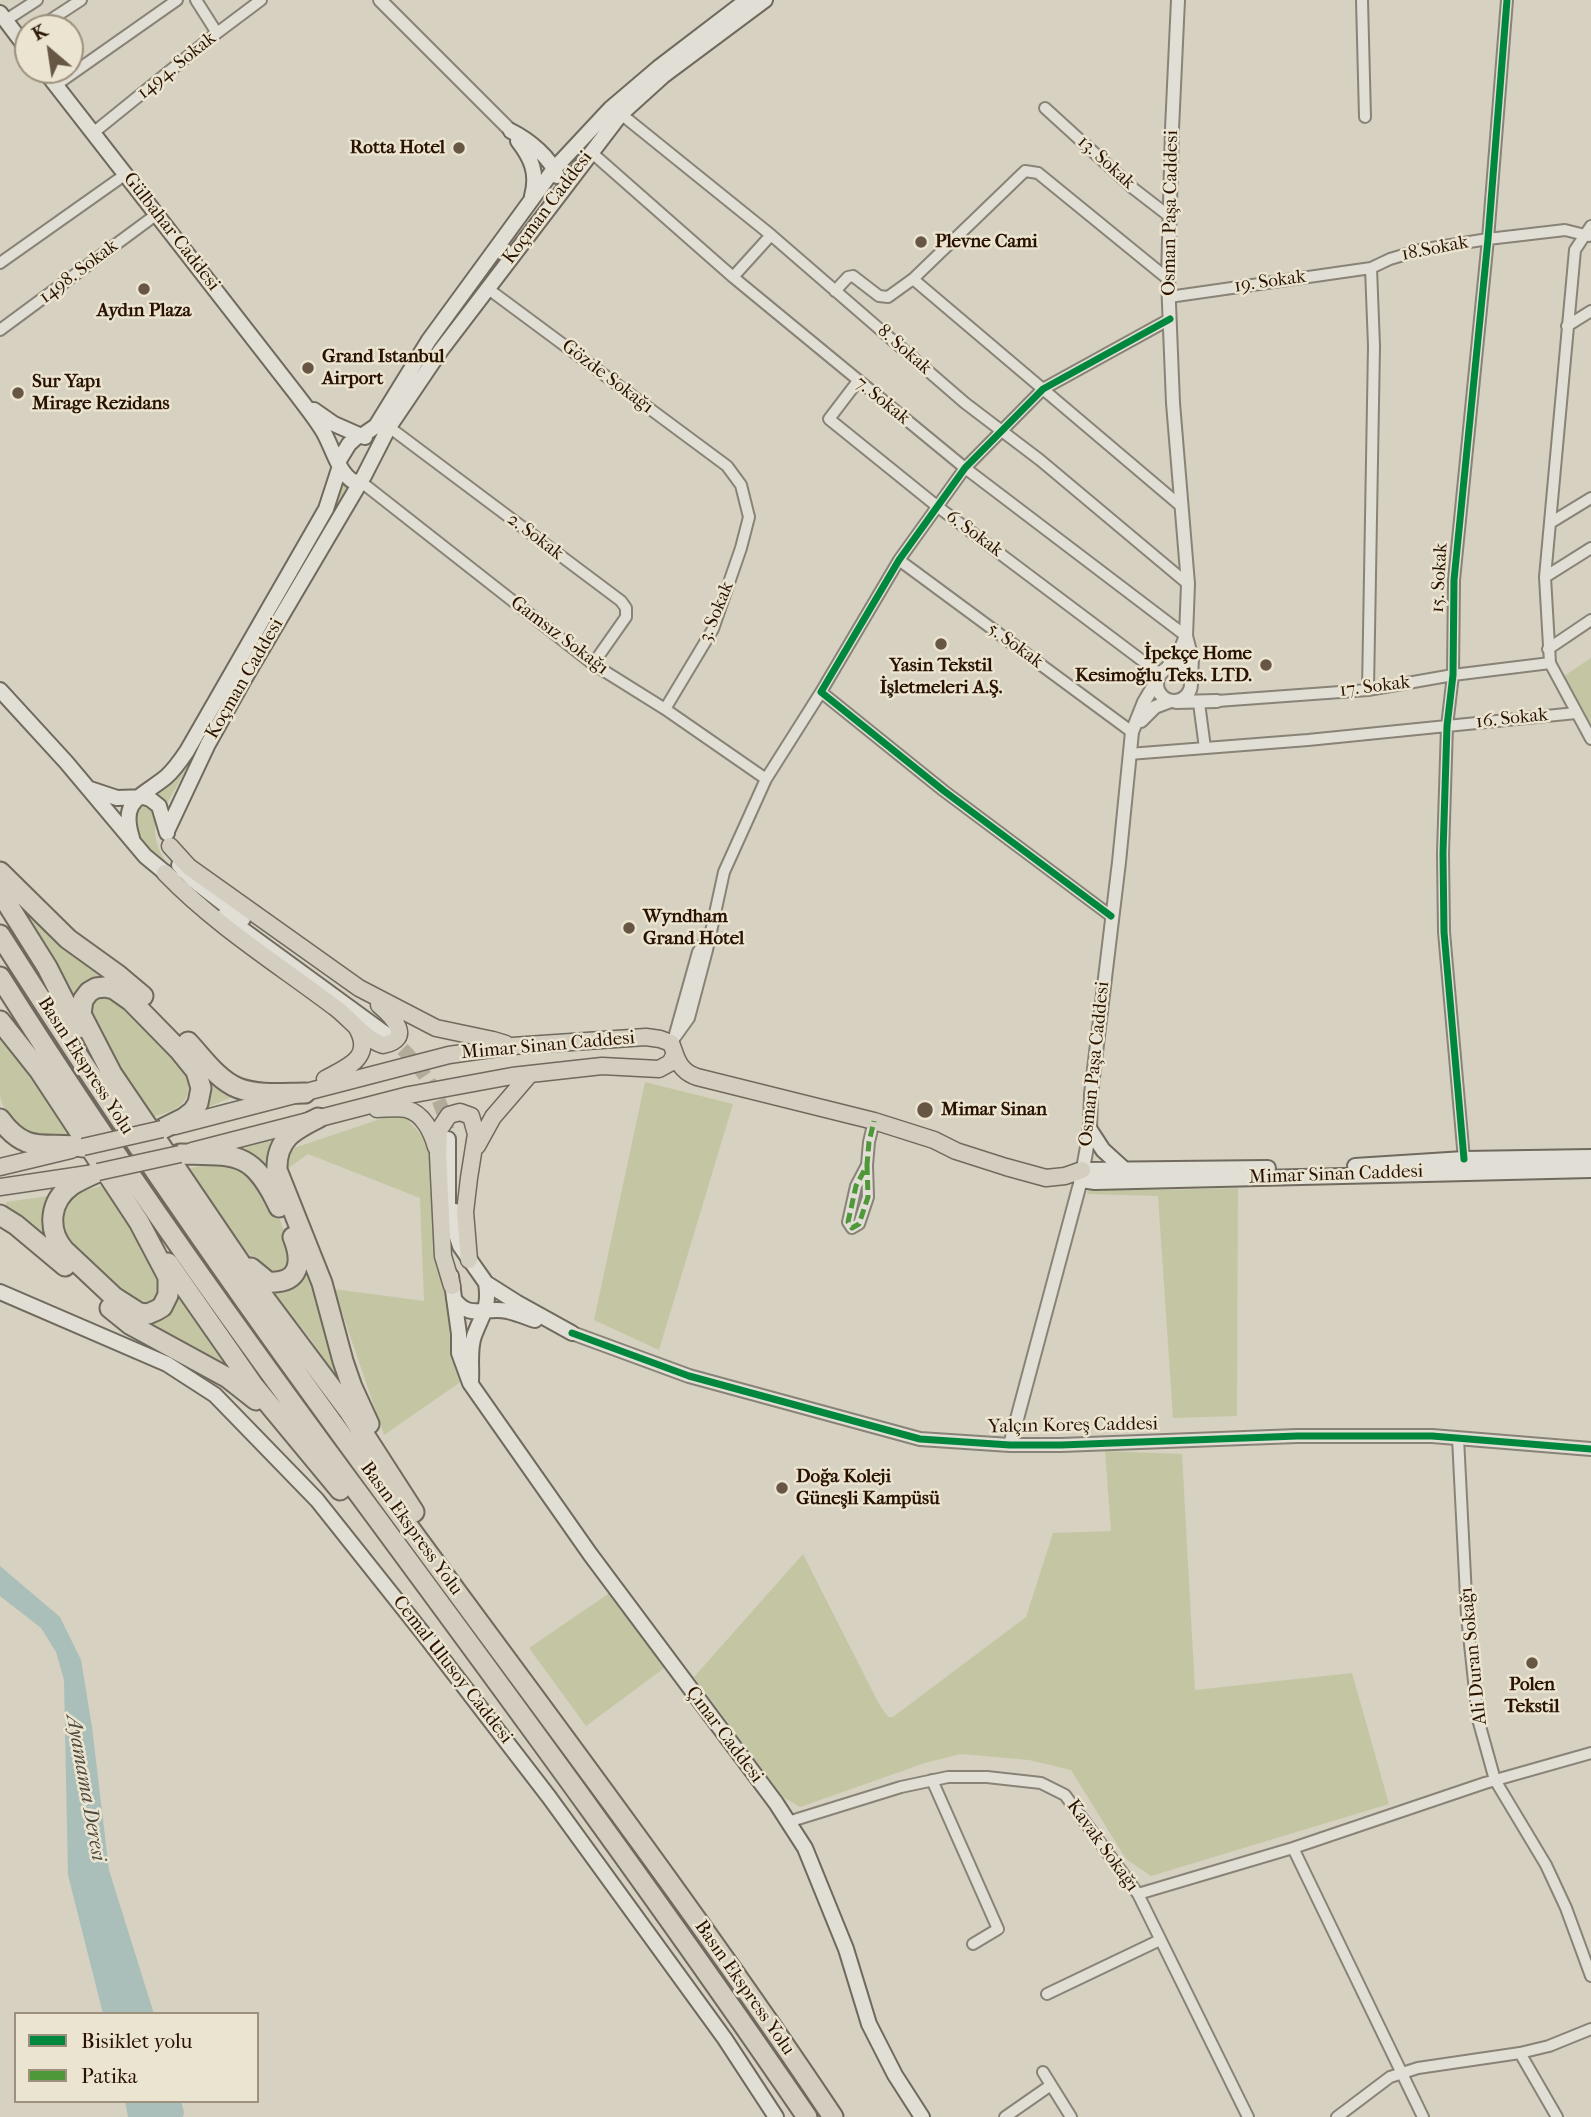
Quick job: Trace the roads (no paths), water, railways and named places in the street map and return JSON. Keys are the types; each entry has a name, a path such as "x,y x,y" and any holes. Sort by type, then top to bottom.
{"highway":[{"path":"0,872 58,930 158,1010 227,1082 248,1090 305,1093"},
{"path":"0,892 47,967 81,1034 112,1074 262,1295 349,1411 494,1629 504,1645 511,1665"},
{"name":"Basın Ekspress Yolu","path":"0,935 95,1083 199,1236 688,1908 832,2117"},
{"name":"Basın Ekspress Yolu","path":"0,977 185,1254 646,1888 807,2117"},
{"path":"112,1074 81,1014 83,1000 96,988 114,989 131,1001 196,1071 201,1088 198,1103 184,1118 162,1129"},
{"path":"0,1007 25,1043 39,1070"},
{"path":"0,1021 39,1070 139,1222 163,1268 169,1287 168,1295 162,1307 148,1314 130,1309 114,1297 64,1250 53,1233 52,1220 59,1199 74,1184 98,1172"},
{"path":"318,1118 301,1126 284,1141 278,1152 277,1170 322,1283 352,1387 414,1512"},
{"path":"0,1119 13,1134 37,1145 83,1147"},
{"path":"180,1154 222,1154 238,1158 258,1172 273,1194 299,1250 297,1269 286,1280 268,1282 228,1243"},
{"path":"0,1215 40,1243 131,1325 201,1362 246,1391 313,1456"},
{"path":"139,1222 253,1385 313,1456 423,1600 466,1642"}],"main road":[{"name":"Koçman Caddesi","path":"137,797 167,776 198,735 326,509 339,465 349,444 376,426 429,340 554,169 611,107 747,0"},
{"name":"Koçman Caddesi","path":"168,838 208,744 389,427 441,350 621,114 663,76 765,0"},
{"name":"Gülbahar Caddesi","path":"56,85 319,424 339,465"},
{"path":"511,131 526,140 554,169 556,181 533,213 525,239"},
{"path":"511,131 526,150 534,170 535,184 530,202"},
{"name":"Gülbahar Caddesi","path":"297,395 321,416 343,429 361,435"},
{"path":"361,435 371,442 375,455"},
{"path":"339,465 354,482 360,481"},
{"path":"0,690 145,856 214,919 354,1023 373,1042 389,1044 398,1037 398,1024 393,1017 359,988 189,867 168,838"},
{"path":"89,789 117,798 144,797 155,802 183,870 193,880 389,1031 165,873"},
{"path":"132,839 127,814 129,806 137,797"},
{"path":"359,988 436,1028 512,1046"},
{"path":"305,1093 349,1067 358,1058 363,1048 360,1033 354,1023"},
{"name":"Mimar Sinan Caddesi","path":"0,1167 162,1129 449,1055 512,1046 646,1037 673,1044 670,1063 659,1069 602,1066 530,1074 409,1095 180,1154 98,1172 0,1187"},
{"path":"673,1044 678,1064 688,1074 697,1077 874,1121 934,1140 981,1159 1046,1178 1082,1175"},
{"path":"474,1151 493,1117 530,1074"},
{"path":"351,1109 406,1110 417,1115 425,1122 433,1137 438,1155"},
{"path":"452,1292 443,1255 439,1130 449,1115 460,1112 471,1116 477,1134 468,1178 466,1212 470,1259"},
{"path":"452,1122 455,1231 460,1246 486,1283 572,1333"},
{"path":"1090,1130 1103,1150 1125,1170"},
{"name":"Çınar Caddesi","path":"448,1139 452,1292 459,1334 458,1353 470,1383 590,1554 805,1848 845,1949 869,2024 895,2075 922,2117"},
{"name":"Mimar Sinan Caddesi","path":"1082,1175 1125,1170 1338,1167 1464,1159 1591,1157"},
{"name":"Mimar Sinan Caddesi","path":"1082,1175 1095,1182 1591,1170"},
{"path":"470,1383 473,1338 488,1298 486,1283"},
{"name":"Cemal Ulusoy Caddesi","path":"0,1292 167,1364 204,1387 215,1395 317,1500 550,1797 725,2039 776,2117"},
{"name":"Yalçın Koreş Caddesi","path":"452,1292 464,1311 505,1310 572,1333"},
{"name":"Cemal Ulusoy Caddesi","path":"0,1301 46,1312"}],"street":[{"path":"3,16 37,0"},
{"path":"59,14 80,0"},
{"path":"56,85 177,0"},
{"path":"196,0 217,33"},
{"name":"1494. Sokak","path":"93,133 261,0"},
{"path":"380,0 511,131"},
{"name":"Osman Paşa Caddesi","path":"1178,0 1168,279 1173,403 1188,584 1186,636 1192,659 1191,681"},
{"path":"1362,0 1364,117"},
{"name":"15. Sokak","path":"1464,1159 1444,932 1443,853 1447,726 1453,675 1454,580 1488,239 1507,0"},
{"name":"13. Sokak","path":"1045,108 1134,189 1169,216"},
{"name":"8. Sokak","path":"621,114 771,235 965,403 1040,460 1188,584"},
{"name":"7. Sokak","path":"591,152 733,277 858,381 965,468 1186,636"},
{"path":"835,291 848,277 853,276 878,296 888,297 913,279 1024,171 1038,173 1168,279"},
{"path":"0,263 126,174"},
{"name":"1498. Sokak","path":"0,330 157,214"},
{"name":"18.Sokak","path":"1371,268 1420,250 1565,230 1589,232"},
{"path":"1589,232 1574,250 1545,577 1550,663 1591,739"},
{"path":"733,277 771,235"},
{"path":"1368,690 1374,359 1371,268"},
{"name":"19. Sokak","path":"1169,297 1371,268"},
{"path":"913,279 1182,507"},
{"name":"Gözde Sokağı","path":"487,288 727,466"},
{"path":"1567,326 1591,311"},
{"path":"673,1044 689,1018 724,872 766,779 899,560 965,468 1042,389 1170,319"},
{"name":"6. Sokak","path":"858,381 829,419 938,507 1161,674"},
{"name":"2. Sokak","path":"389,427 621,601 626,608 626,617 593,664"},
{"name":"3. Sokak","path":"665,709 713,629 749,517 741,485 727,466"},
{"name":"Gamsız Sokağı","path":"360,481 593,664 665,709 766,779"},
{"path":"1549,523 1591,498"},
{"path":"1545,577 1591,548"},
{"name":"5. Sokak","path":"899,560 1132,732"},
{"path":"1548,649 1591,620"},
{"name":"Osman Paşa Caddesi","path":"1010,1445 1082,1175 1090,1130 1091,1094 1132,732 1144,702 1161,674 1179,653 1186,636"},
{"name":"17. Sokak","path":"1174,701 1199,703 1368,690 1453,675 1550,663"},
{"path":"1174,701 1160,694 1161,674 1171,667 1181,668 1202,694 1217,701"},
{"path":"1132,732 1155,707 1189,694 1191,681"},
{"path":"821,692 944,791 1111,916"},
{"path":"1199,703 1205,748"},
{"name":"16. Sokak","path":"1129,754 1308,740 1576,713"},
{"path":"867,1165 856,1186 850,1209 848,1222 852,1228 859,1224 867,1197 869,1142 874,1121"},
{"name":"Yalçın Koreş Caddesi","path":"572,1333 689,1376 919,1439 1010,1445 1061,1445 1297,1436 1458,1438 1591,1448"},
{"name":"Ali Duran Sokağı","path":"1458,1438 1472,1678 1478,1719 1495,1780 1551,1875 1591,1976"},
{"path":"1138,1894 1293,1848 1495,1780 1591,1753"},
{"name":"Kavak Sokağı","path":"788,1822 901,1787 948,1777 987,1777 1041,1783 1065,1795 1138,1894 1248,2117"},
{"path":"932,1780 998,1929 973,1944"},
{"path":"1293,1848 1423,2117"},
{"path":"1047,1994 1160,1940"},
{"path":"1337,2117 1390,2077 1418,2068 1520,2053 1549,2046 1591,2029"},
{"path":"1520,2053 1557,2117"},
{"path":"1042,2072 1071,2117"},
{"path":"1005,2117 1051,2085"}],"water":[{"name":"Ayamama Deresi","path":"0,1566 60,1617 81,1660 109,1870 153,2012 102,2012 68,1875 64,1680 56,1652 41,1628 0,1596"},
{"path":"125,2103 182,2103 184,2112 183,2117 128,2117"}],"tunnel":[{"path":"387,1035 408,1054 426,1077 439,1102 447,1129"}],"place":[{"name":"Rotta Hotel","path":"459,148"},
{"name":"Plevne Cami","path":"921,242"},
{"name":"Aydın Plaza","path":"144,289"},
{"name":"Grand Istanbul Airport","path":"308,368"},
{"name":"Sur Yapı Mirage Rezidans","path":"18,393"},
{"name":"Yasin Tekstil İşletmeleri A.Ş.","path":"941,644"},
{"name":"İpekçe Home Kesimoğlu Teks. LTD.","path":"1266,665"},
{"name":"Wyndham Grand Hotel","path":"629,928"},
{"name":"Mimar Sinan","path":"925,1110"},
{"name":"Doğa Koleji Güneşli Kampüsü","path":"782,1488"},
{"name":"Polen Tekstil","path":"1532,1663"}]}
